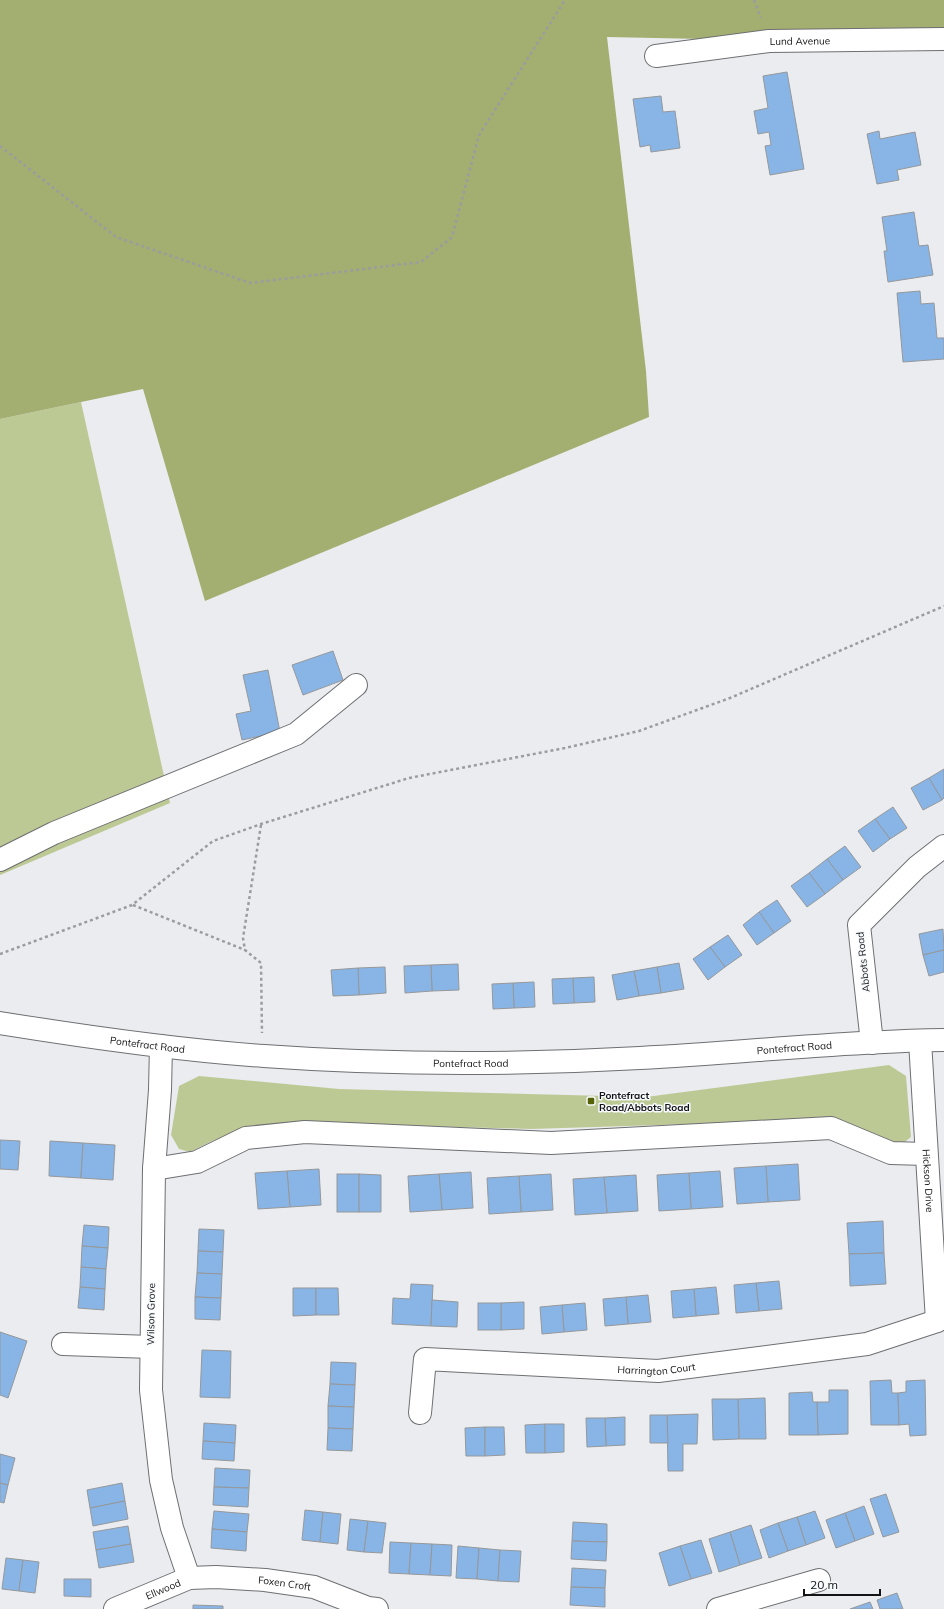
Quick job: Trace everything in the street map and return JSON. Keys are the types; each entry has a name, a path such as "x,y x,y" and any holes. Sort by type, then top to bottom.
{"main road":[{"name":"Lund Avenue","path":"656,56 769,41 944,39"},
{"path":"0,860 54,833 296,734 356,685"},
{"name":"Abbots Road","path":"872,1043 859,925 917,868 944,846"},
{"name":"Pontefract Road","path":"0,1023 72,1035 262,1056 357,1061 454,1063 639,1058 872,1043 944,1040"},
{"name":"Hickson Drive","path":"920,1041 926,1154 940,1324"},
{"name":"Wilson Grove","path":"161,1046 160,1090 154,1169 150,1347 151,1390 161,1480 172,1528 189,1578"},
{"path":"154,1169 196,1162 246,1138 305,1132 551,1143 831,1128 891,1153 926,1154"},
{"name":"Harrington Court","path":"420,1413 425,1360 658,1371 867,1344 940,1324"},
{"path":"63,1344 150,1347"},
{"name":"Foxen Croft","path":"189,1578 240,1578 289,1582 314,1587 365,1608"},
{"name":"Ellwood","path":"115,1609 189,1578"},
{"path":"718,1609 750,1604 819,1580"}],"path":[{"path":"0,146 116,236 250,283 421,262 452,237 479,135 565,0"},
{"path":"0,954 132,905 213,841 261,824 409,778 565,748 639,731 730,698 944,606"},
{"path":"246,950 243,938 261,824"},
{"path":"132,905 246,950 261,963 262,1056"}],"green space":[{"path":"0,0 944,0 944,44 607,37 646,371 649,417 205,601 143,389 0,419"},
{"path":"81,402 170,803 0,875 0,419"},
{"path":"889,1065 906,1076 911,1137 901,1145 819,1120 531,1129 315,1123 237,1133 212,1141 190,1152 179,1149 171,1135 179,1086 199,1076 339,1089 646,1097"}],"building":[{"path":"787,72 804,169 770,175 765,146 771,145 769,132 758,134 754,111 768,108 763,76"},
{"path":"661,96 663,112 675,111 680,148 651,152 650,145 640,147 633,99"},
{"path":"879,131 880,139 915,132 921,165 897,170 899,180 877,184 867,134"},
{"path":"914,212 919,246 928,245 933,275 888,282 884,251 887,251 882,217"},
{"path":"920,291 921,304 934,303 937,338 944,338 944,359 903,362 897,293"},
{"path":"333,651 343,680 303,695 292,665"},
{"path":"268,670 280,732 242,740 236,714 251,711 243,675"},
{"path":"944,769 944,798 942,800 929,778"},
{"path":"929,778 942,800 923,810 911,788"},
{"path":"893,807 907,828 890,839 875,819"},
{"path":"875,819 890,839 873,852 858,831"},
{"path":"845,846 861,867 843,880 827,859"},
{"path":"827,859 843,880 825,894 809,873"},
{"path":"809,873 825,894 807,907 791,886"},
{"path":"777,900 791,921 774,933 759,912"},
{"path":"759,912 774,933 757,945 743,925"},
{"path":"943,929 944,950 923,955 919,934"},
{"path":"728,935 742,955 725,967 710,947"},
{"path":"710,947 725,967 708,980 693,959"},
{"path":"944,950 944,972 929,976 923,955"},
{"path":"679,963 684,989 661,993 657,967"},
{"path":"458,964 459,990 432,991 431,965"},
{"path":"431,965 432,991 405,993 404,966"},
{"path":"385,967 386,993 359,995 358,968"},
{"path":"657,967 661,993 639,996 634,971"},
{"path":"358,968 359,995 333,996 331,970"},
{"path":"634,971 639,996 617,1000 612,975"},
{"path":"594,977 595,1002 574,1003 573,978"},
{"path":"573,978 574,1003 553,1004 552,979"},
{"path":"534,982 535,1007 514,1008 513,983"},
{"path":"513,983 514,1008 493,1009 492,984"},
{"path":"0,1140 20,1141 18,1170 0,1169"},
{"path":"50,1141 83,1143 81,1178 49,1176"},
{"path":"83,1143 115,1145 113,1180 81,1178"},
{"path":"798,1164 800,1200 768,1202 766,1166"},
{"path":"766,1166 768,1202 737,1204 734,1168"},
{"path":"319,1169 321,1205 290,1207 287,1171"},
{"path":"287,1171 290,1207 258,1209 255,1173"},
{"path":"720,1171 723,1207 691,1209 689,1173"},
{"path":"471,1172 473,1208 442,1210 439,1174"},
{"path":"689,1173 691,1209 659,1211 657,1175"},
{"path":"337,1174 359,1174 359,1212 337,1212"},
{"path":"359,1174 381,1175 381,1212 359,1212"},
{"path":"439,1174 442,1210 410,1212 408,1176"},
{"path":"551,1174 553,1210 521,1212 519,1176"},
{"path":"636,1175 638,1211 607,1213 604,1177"},
{"path":"519,1176 521,1212 489,1214 487,1178"},
{"path":"604,1177 607,1213 575,1215 573,1179"},
{"path":"883,1221 884,1253 849,1254 847,1223"},
{"path":"84,1225 109,1227 108,1248 82,1246"},
{"path":"199,1229 224,1230 223,1252 198,1251"},
{"path":"82,1246 108,1248 106,1269 81,1267"},
{"path":"198,1251 223,1252 222,1274 197,1273"},
{"path":"884,1253 886,1284 850,1286 849,1254"},
{"path":"81,1267 106,1269 105,1289 80,1287"},
{"path":"197,1273 222,1274 221,1298 195,1297"},
{"path":"779,1281 782,1309 759,1311 756,1283"},
{"path":"756,1283 759,1311 736,1313 734,1285"},
{"path":"411,1284 433,1285 431,1326 392,1324 393,1298 410,1299"},
{"path":"80,1287 105,1289 104,1310 78,1308"},
{"path":"716,1287 719,1314 696,1316 694,1289"},
{"path":"293,1288 316,1288 316,1315 293,1316"},
{"path":"316,1288 338,1288 339,1315 316,1315"},
{"path":"694,1289 696,1316 673,1318 671,1291"},
{"path":"648,1295 651,1322 628,1324 626,1297"},
{"path":"195,1297 221,1298 220,1320 195,1319"},
{"path":"626,1297 628,1324 605,1326 603,1299"},
{"path":"432,1300 458,1302 457,1327 431,1326"},
{"path":"524,1302 524,1329 501,1330 501,1303"},
{"path":"478,1303 501,1303 501,1330 478,1330"},
{"path":"585,1303 587,1330 564,1332 562,1305"},
{"path":"562,1305 564,1332 542,1334 540,1307"},
{"path":"0,1332 27,1341 8,1398 0,1395"},
{"path":"202,1350 231,1351 230,1398 200,1397"},
{"path":"331,1362 356,1363 355,1385 330,1384"},
{"path":"891,1380 892,1393 898,1393 899,1425 871,1425 870,1381"},
{"path":"925,1380 926,1435 910,1436 909,1424 899,1425 898,1393 906,1392 906,1381"},
{"path":"330,1384 355,1385 354,1407 328,1406"},
{"path":"829,1390 848,1390 848,1434 818,1435 817,1402 829,1402"},
{"path":"812,1392 813,1402 817,1402 818,1435 789,1435 789,1393"},
{"path":"765,1398 766,1439 739,1439 738,1399"},
{"path":"712,1399 738,1399 739,1439 713,1440"},
{"path":"328,1406 354,1407 353,1429 328,1428"},
{"path":"698,1414 697,1444 683,1444 683,1471 668,1471 667,1415"},
{"path":"650,1415 667,1415 668,1443 650,1443"},
{"path":"625,1417 625,1445 606,1446 605,1418"},
{"path":"586,1418 605,1418 606,1446 587,1447"},
{"path":"204,1423 236,1425 235,1443 203,1441"},
{"path":"545,1424 545,1453 526,1453 525,1425"},
{"path":"545,1424 564,1424 564,1452 545,1453"},
{"path":"485,1427 485,1456 466,1456 465,1428"},
{"path":"485,1427 504,1427 505,1455 485,1456"},
{"path":"328,1428 353,1429 352,1451 327,1450"},
{"path":"203,1441 235,1443 234,1461 202,1459"},
{"path":"0,1454 15,1458 8,1485 0,1483"},
{"path":"215,1468 250,1470 249,1488 214,1487"},
{"path":"0,1483 8,1485 4,1503 0,1502"},
{"path":"122,1483 125,1501 90,1508 87,1490"},
{"path":"214,1487 249,1488 248,1507 213,1505"},
{"path":"886,1494 899,1532 883,1537 870,1499"},
{"path":"125,1501 128,1519 93,1526 90,1508"},
{"path":"864,1506 874,1534 855,1541 845,1513"},
{"path":"305,1510 323,1512 320,1542 302,1540"},
{"path":"214,1511 249,1514 247,1532 212,1529"},
{"path":"815,1511 825,1538 806,1545 797,1517"},
{"path":"323,1512 341,1514 338,1544 320,1542"},
{"path":"845,1513 855,1541 836,1548 826,1520"},
{"path":"797,1517 806,1545 788,1551 778,1523"},
{"path":"350,1519 368,1521 364,1552 347,1550"},
{"path":"368,1521 386,1523 382,1553 364,1552"},
{"path":"573,1522 607,1524 607,1542 572,1541"},
{"path":"778,1523 788,1551 769,1558 760,1530"},
{"path":"751,1525 762,1558 740,1565 730,1532"},
{"path":"128,1526 131,1544 96,1550 93,1532"},
{"path":"212,1529 247,1532 246,1551 211,1548"},
{"path":"730,1532 740,1565 719,1572 709,1539"},
{"path":"701,1540 712,1573 691,1579 680,1546"},
{"path":"572,1541 607,1542 606,1561 571,1559"},
{"path":"390,1542 411,1543 409,1574 389,1573"},
{"path":"411,1543 432,1544 430,1575 409,1574"},
{"path":"131,1544 134,1562 99,1568 96,1550"},
{"path":"432,1544 452,1545 451,1576 430,1575"},
{"path":"458,1546 479,1548 477,1579 456,1578"},
{"path":"680,1546 691,1579 669,1586 659,1553"},
{"path":"479,1548 500,1550 498,1581 477,1579"},
{"path":"500,1550 521,1551 519,1582 498,1581"},
{"path":"6,1558 23,1560 19,1591 2,1589"},
{"path":"23,1560 39,1562 35,1593 19,1591"},
{"path":"572,1568 606,1570 605,1588 571,1587"},
{"path":"64,1579 91,1579 91,1597 64,1596"},
{"path":"571,1587 605,1588 605,1607 570,1605"},
{"path":"897,1593 903,1609 880,1609 877,1600"},
{"path":"870,1602 873,1609 850,1609"},
{"path":"193,1605 223,1606 223,1609 193,1609"}],"place":[{"name":"Pontefract Road/Abbots Road","path":"591,1101"}]}
